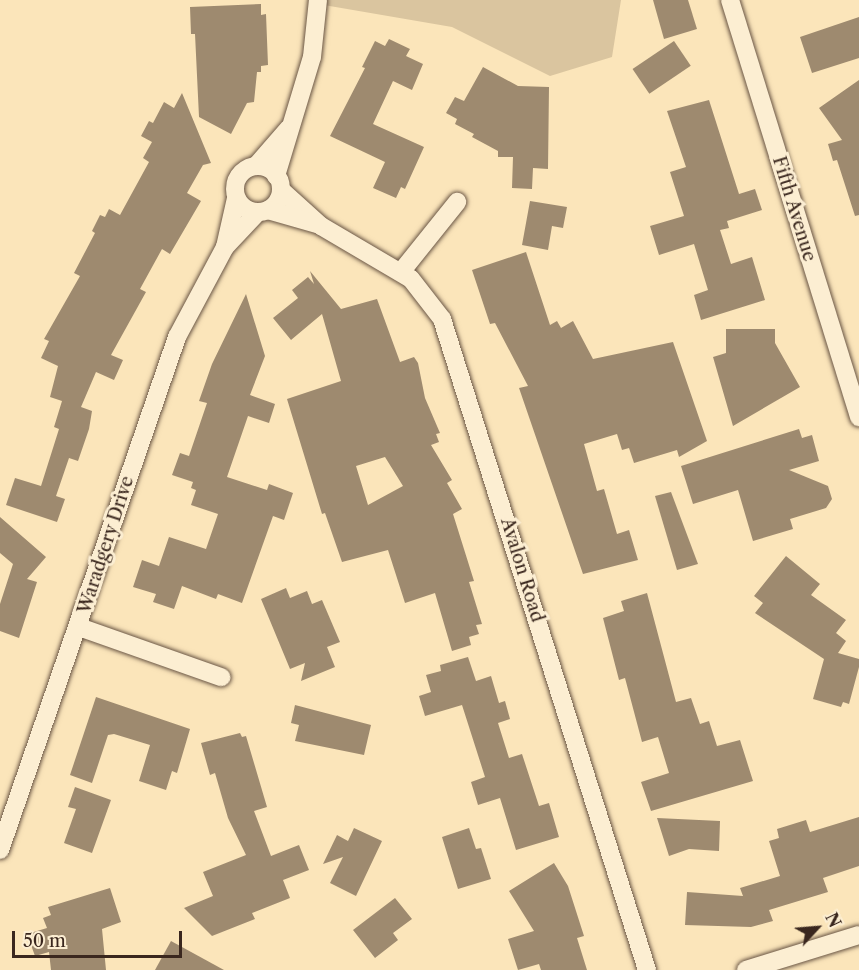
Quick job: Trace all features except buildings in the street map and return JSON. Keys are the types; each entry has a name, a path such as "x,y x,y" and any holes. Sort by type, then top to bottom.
{"street":[{"path":"292,125 256,166 238,177 236,198 244,208 263,212 277,202 292,125 312,57 318,0"},
{"name":"Fifth Avenue","path":"730,0 859,418"},
{"path":"256,166 279,183"},
{"name":"Avalon Road","path":"279,183 321,226 401,272 428,297 448,333 647,970"},
{"name":"Waradgery Drive","path":"0,850 54,685 79,627 177,337 225,247 236,198"},
{"path":"401,272 457,202"},
{"name":"Avalon Road","path":"263,212 321,226"},
{"name":"Waradgery Drive","path":"225,247 263,212"},
{"path":"79,627 221,677"},
{"path":"746,970 859,935"}],"shaded area":[{"path":"318,0 621,0 612,57 550,76 452,27 318,4"}]}
